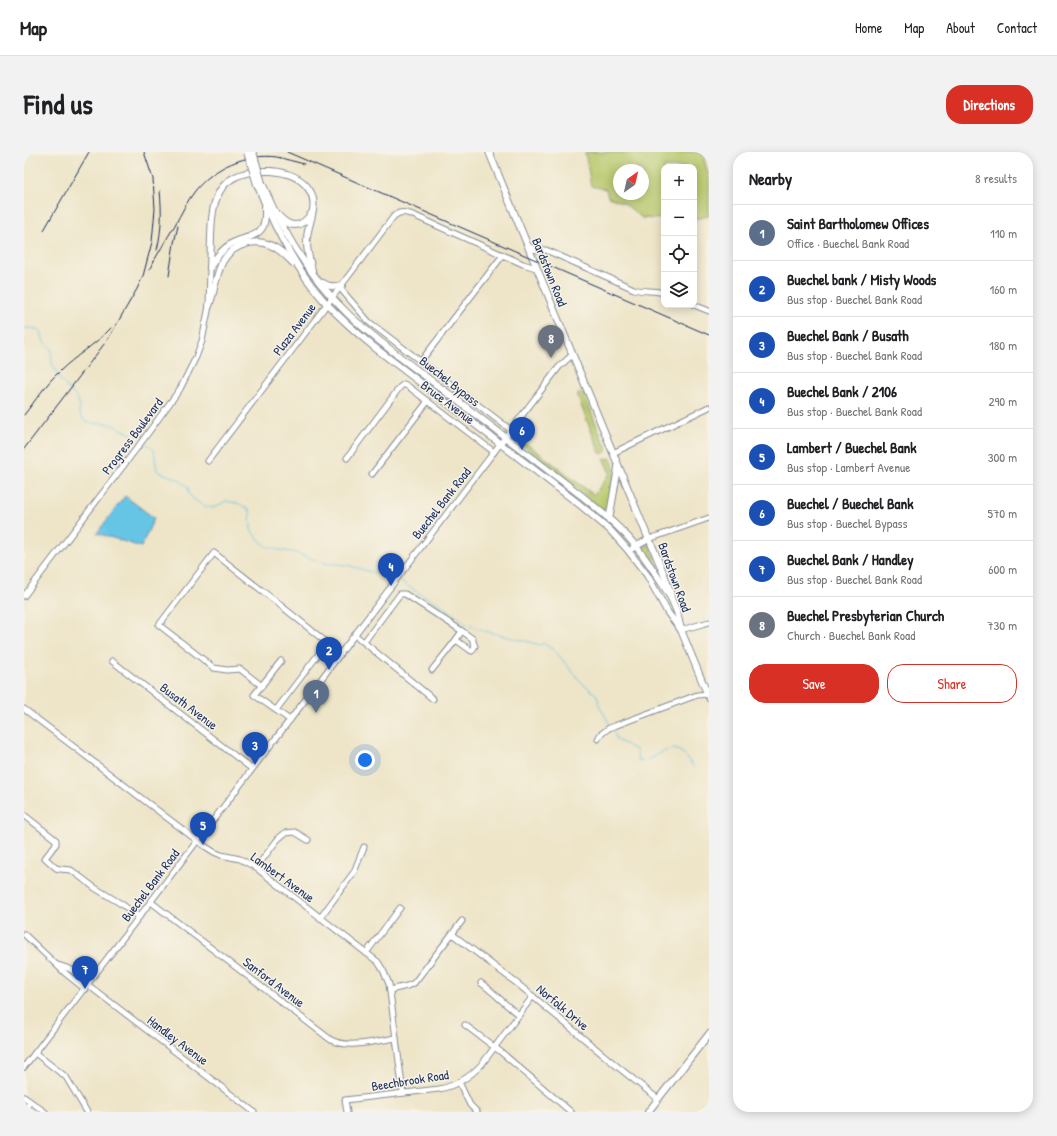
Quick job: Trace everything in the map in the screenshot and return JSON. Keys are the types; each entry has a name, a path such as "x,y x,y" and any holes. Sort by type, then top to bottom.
{"main road":[{"name":"Buechel Bypass","path":"247,152 260,184 293,245 332,297 374,337 610,530 629,551"},
{"name":"Buechel Bypass","path":"253,152 265,205 299,268 327,304 363,338 503,441 547,469 609,518 650,565 671,598"},
{"name":"Bardstown Road","path":"489,152 665,577 671,598 676,608 681,630 708,696"},
{"path":"210,268 212,215 215,201 221,189 229,181 246,172 280,172 296,178 311,192 314,203 306,243 308,256 316,277 324,284 330,286 341,286"},
{"path":"210,268 216,258 228,246 261,230 264,222 265,205"},
{"path":"272,206 282,220 293,225 298,225 305,222 312,213"},
{"path":"209,306 220,266 226,257 238,247 254,243 263,243 272,246 283,253 299,268"},
{"path":"610,530 609,518 618,466"},
{"path":"629,551 635,546 649,540"},
{"name":"Bardstown Road","path":"629,551 647,575 668,613 681,630"},
{"path":"668,613 676,608"},
{"path":"648,1112 709,1034"}],"street":[{"name":"Plaza Avenue","path":"208,461 394,216 399,213 413,215 503,255"},
{"path":"528,246 536,250 546,250 638,291 661,292"},
{"path":"503,255 536,268"},
{"name":"Bruce Avenue","path":"421,361 503,255"},
{"name":"Progress Boulevard","path":"24,596 180,389 189,373 200,346 209,306 210,268"},
{"path":"341,286 369,322 511,430"},
{"path":"697,306 709,311"},
{"name":"Buechel Bank Road","path":"24,1067 559,367 572,354"},
{"name":"Bruce Avenue","path":"347,458 402,385 406,384 494,452"},
{"path":"372,474 428,401"},
{"path":"613,453 709,407"},
{"path":"587,511 593,505"},
{"path":"649,540 709,518"},
{"path":"262,686 240,669 227,670 214,668 160,625 214,553 341,654"},
{"path":"364,642 400,594 405,594 462,631 473,639 475,646 472,651 456,640"},
{"path":"681,630 709,622"},
{"path":"432,670 462,631"},
{"path":"355,635 433,699"},
{"path":"276,710 327,642"},
{"name":"Busath Avenue","path":"112,661 252,769"},
{"path":"281,661 254,695 290,720"},
{"path":"598,739 600,735 610,728 697,695 708,696"},
{"name":"Lambert Avenue","path":"24,709 198,841 214,852 240,859 256,868 378,962 388,980 390,990 403,1094"},
{"path":"24,815 56,840 56,844 45,858 56,868 71,870 139,918"},
{"path":"256,868 285,833 295,832 308,840"},
{"path":"320,918 354,872 364,847"},
{"name":"Sanford Avenue","path":"151,902 331,1040 341,1044 352,1044 396,1038"},
{"path":"366,953 400,908"},
{"path":"390,990 414,983 462,921"},
{"name":"Handley Avenue","path":"24,934 65,973 87,986 254,1112"},
{"name":"Norfolk Drive","path":"452,934 533,996 658,1099"},
{"path":"481,983 491,990 510,1009 519,1015"},
{"name":"Beechbrook Road","path":"347,1112 345,1100 444,1088 458,1082 474,1072 495,1047 533,996"},
{"path":"465,1024 495,1047 571,1112"},
{"path":"35,1053 66,1077 87,1112"},
{"path":"458,1082 470,1105 476,1112"},
{"path":"24,1097 45,1112"},
{"path":"24,1110 30,1102"}],"green space":[{"path":"585,152 702,152 709,178 709,216 697,218 697,164 661,164 661,219 642,218 624,203 616,200 649,200 649,164 613,164 613,199 608,197 606,189 591,186"},
{"path":"582,392 608,450 602,454 600,453 578,398 578,394"},
{"path":"514,434 594,495 610,473 604,460 611,458 615,470 608,509 603,510 514,438 512,435"},
{"path":"508,445 551,477 562,483 589,506 586,507"},
{"path":"648,544 650,545 663,577 643,551 644,547"}],"water":[{"path":"125,496 154,518 141,547 97,533"}],"waterway":[{"path":"24,328 32,328 41,331 43,340 51,349 52,363 60,380 77,398 80,406 79,413 84,420 90,423 109,424 135,436"},
{"path":"145,443 154,449 157,471 178,479 188,487 189,494 193,499 204,506 213,508 226,501 240,504 250,511 251,530 266,546 293,552 324,563 347,565 395,579"},
{"path":"398,580 440,604 471,626 488,632 540,645 543,643 555,651 582,683 597,695 599,705 610,725"},
{"path":"613,730 617,740 636,750 638,760 645,761 664,751 675,749 683,753 694,767"}],"railway":[{"path":"44,230 89,152"},
{"path":"24,449 108,339 143,276 152,242 155,209 153,179 144,152"},
{"path":"287,152 709,335"},
{"path":"149,270 189,199 211,175 232,164 254,157 277,157 304,164"},
{"path":"157,250 161,220 160,191"},
{"path":"169,276 178,226"},
{"path":"24,415 54,377 111,328"}],"place":[{"name":"Buechel Presbyterian Church","path":"551,358"},
{"name":"Buechel / Buechel Bank","path":"522,450"},
{"name":"Buechel Bank / 2106","path":"391,586"},
{"name":"Buechel bank / Misty Woods","path":"329,670"},
{"name":"Saint Bartholomew Offices","path":"316,713"},
{"name":"Buechel Bank / Busath","path":"255,765"},
{"name":"Lambert / Buechel Bank","path":"203,845"},
{"name":"Buechel Bank / Handley","path":"85,989"}]}
